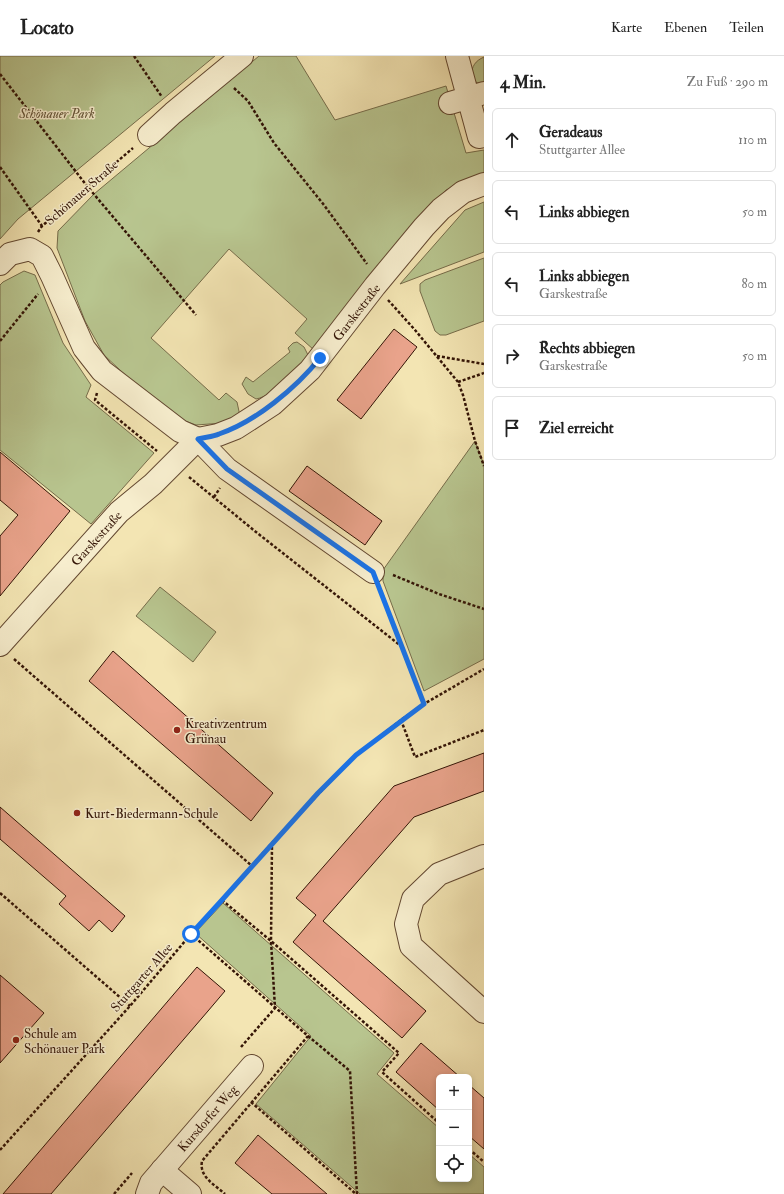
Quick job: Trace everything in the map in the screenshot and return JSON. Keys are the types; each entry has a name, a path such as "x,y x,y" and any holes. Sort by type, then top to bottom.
{"street":[{"path":"149,135 173,113 242,56"},
{"path":"457,56 467,98 479,137 484,136"},
{"name":"Garskestraße","path":"6,651 119,512 153,484 198,439 218,435 236,428 273,404 310,370 381,292 424,227 441,209 463,192 484,184"},
{"path":"0,264 10,254 30,249 42,256 84,348 102,372 180,431 198,439 227,469 373,572"},
{"path":"484,856 439,874 414,899 406,924 411,946 484,1012"},
{"name":"Kursdorfer Weg","path":"147,1194 151,1183 252,1066"},
{"path":"162,1170 190,1194"}],"path":[{"path":"134,56 173,113"},
{"path":"0,74 87,186 196,315"},
{"path":"220,74 248,101 274,143 324,205 371,269 381,292 458,382 463,395 475,441 484,466"},
{"name":"Schönauer Straße","path":"30,249 42,226 87,186 149,135"},
{"path":"0,167 42,226"},
{"path":"0,340 52,276"},
{"path":"436,356 484,364"},
{"path":"102,372 95,400 256,532 401,646"},
{"path":"458,382 484,373"},
{"path":"424,704 373,572 383,570 439,594 484,610"},
{"path":"6,651 252,866"},
{"name":"Stuttgarter Allee","path":"0,1150 130,1006 191,934 272,843 318,793 356,755 424,704 484,669"},
{"path":"401,720 415,758 484,730"},
{"path":"252,1066 239,1050 275,1008 271,940 272,843"},
{"path":"0,893 130,1006"},
{"path":"222,900 271,940 399,1053 382,1072 436,1119"},
{"path":"308,1036 350,1071 357,1194"},
{"path":"234,1087 357,1194"},
{"path":"472,1152 484,1162"}],"green space":[{"name":"Schönauer Park","path":"0,56 215,56 18,219 0,239"},
{"path":"259,56 296,56 335,120 446,86 466,153 484,150 484,174 446,190 373,276 314,350 295,333 307,319 229,249 151,338 219,400 226,393 237,402 240,416 223,423 196,425 168,415 104,355 85,321 57,248 58,231 94,194"},
{"path":"484,57 484,84 477,83 471,76 474,64"},
{"path":"484,202 484,252 400,284 465,210"},
{"path":"484,258 484,321 446,335 440,335 435,331 420,291 420,284 425,280"},
{"path":"24,271 35,275 63,343 91,385 86,397 154,453 91,524 0,450 0,285"},
{"path":"297,342 304,347 308,355 291,374 270,393 263,397 256,399 248,394 242,384 246,377 253,382 290,352 288,348 293,343"},
{"path":"475,441 484,465 484,659 424,691 383,581 383,570"},
{"path":"160,587 216,632 193,662 136,616"},
{"path":"223,903 394,1053 377,1074 436,1125 436,1182 472,1182 472,1157 484,1167 484,1194 360,1194 256,1104 311,1036 195,933"}],"building":[{"path":"394,329 417,347 361,419 337,400"},
{"path":"0,452 70,511 0,596 0,536 18,515 0,500"},
{"path":"307,466 382,521 365,545 289,491"},
{"path":"113,651 273,793 251,821 89,681"},
{"path":"484,753 484,791 414,817 323,921 426,1011 402,1038 293,942 316,915 296,898 394,786"},
{"path":"0,807 125,916 112,932 99,920 89,931 59,904 66,896 0,839"},
{"path":"197,967 225,991 208,1011 51,1194 3,1194"},
{"path":"0,975 44,1013 0,1063"},
{"path":"421,1043 457,1074 436,1074 436,1107 396,1072"},
{"path":"472,1088 484,1098 484,1149 472,1139"},
{"path":"258,1135 327,1194 272,1194 235,1163"}],"place":[{"name":"Kreativzentrum Grünau","path":"177,730"},
{"name":"Kurt-Biedermann-Schule","path":"77,813"},
{"name":"Schule am Schönauer Park","path":"16,1040"}],"route":[{"path":"191,934 318,793 356,755 424,704 373,572 227,469 198,439 218,435 236,428 273,404 310,370 320,358"}]}
